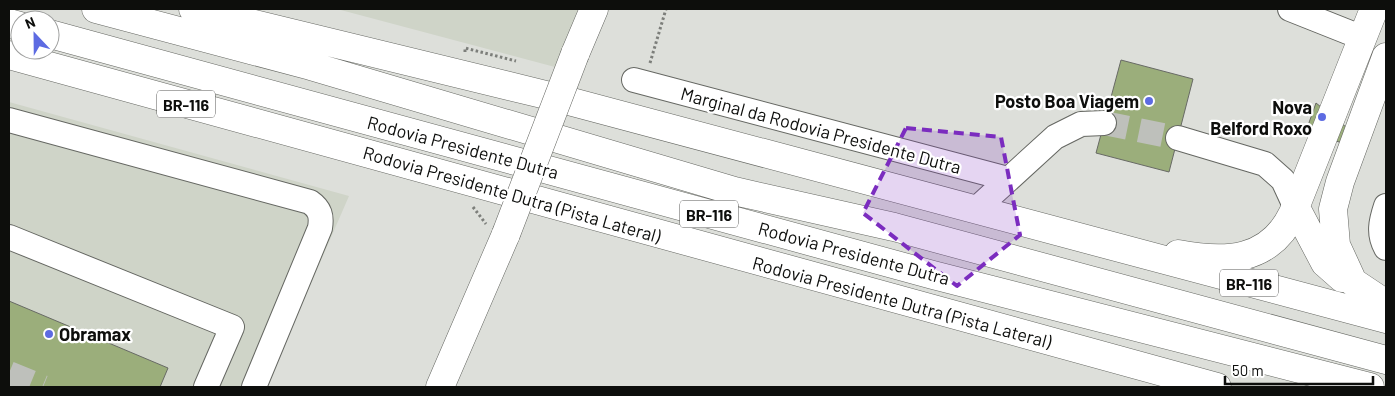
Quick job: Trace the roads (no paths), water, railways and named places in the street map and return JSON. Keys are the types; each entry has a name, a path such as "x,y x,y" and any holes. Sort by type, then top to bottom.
{"main road":[{"name":"Rodovia Presidente Dutra","path":"96,9 311,66 734,191 894,227 1386,360"},
{"name":"BR-116","path":"193,9 546,95 1386,319"},
{"path":"440,387 504,237 594,9"},
{"path":"1111,247 1209,260 1241,257 1253,252 1279,235 1288,223 1296,206 1374,9"},
{"name":"Rodovia Presidente Dutra","path":"60,37 933,275 1370,387"},
{"name":"Rodovia Presidente Dutra (Pista Lateral)","path":"9,55 1217,387"},
{"path":"1353,282 1336,245 1333,209 1340,182 1383,77"},
{"path":"1296,206 1325,263 1342,278 1353,282 1386,304"},
{"path":"1127,363 1169,387"}],"street":[{"path":"1290,9 1363,38"},
{"name":"Marginal da Rodovia Presidente Dutra","path":"639,81 1008,179"},
{"path":"9,120 301,199 317,206 320,212 320,228 254,387"},
{"path":"975,210 1062,133 1081,124 1104,123"},
{"path":"1178,138 1265,164 1283,180 1296,206"},
{"path":"1386,206 1381,221 1381,237 1386,248"},
{"path":"9,237 232,327 206,387"}],"tunnel":[{"path":"1104,123 1178,138"},
{"path":"9,373 43,387"}],"place":[{"name":"Posto Boa Viagem","path":"1149,101"},
{"name":"Nova Belford Roxo","path":"1322,117"},
{"name":"Obramax","path":"49,334"}]}
